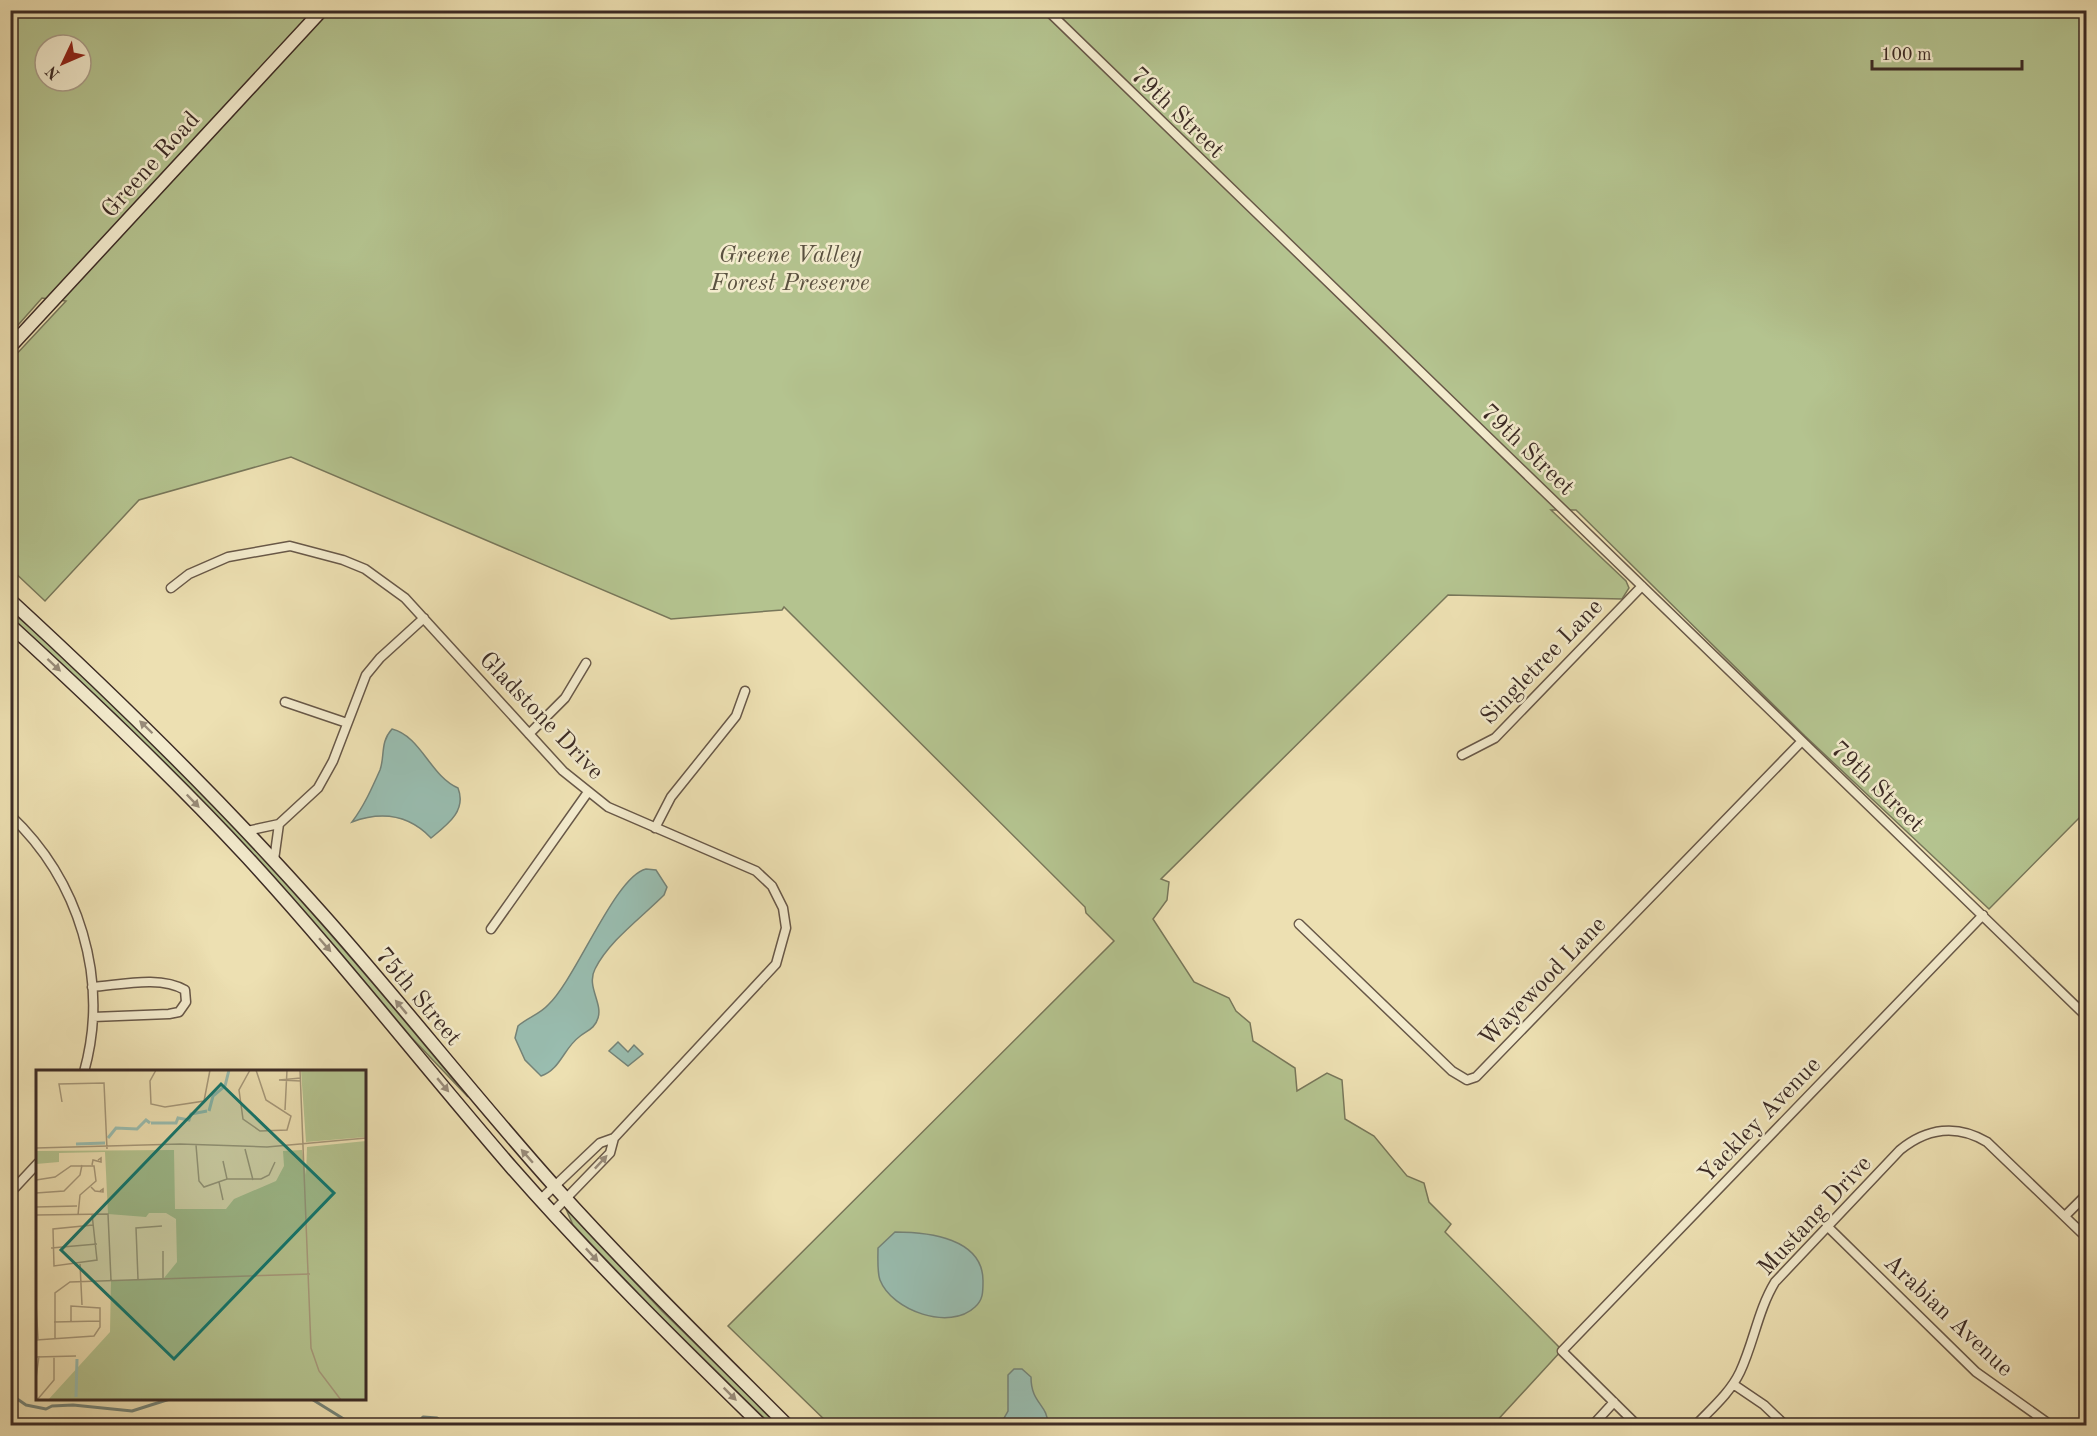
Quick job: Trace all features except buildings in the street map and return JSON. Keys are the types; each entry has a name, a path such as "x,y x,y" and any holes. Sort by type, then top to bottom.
{"main road":[{"name":"Greene Road","path":"10,347 322,10"},
{"name":"75th Street","path":"10,600 132,714 247,831 359,956 555,1187 648,1286 788,1425"},
{"name":"75th Street","path":"10,625 121,729 247,858 331,952 541,1199 652,1317 762,1425"}],"street":[{"name":"79th Street","path":"1047,10 2086,1016"},
{"name":"Gladstone Drive","path":"171,588 189,574 228,556 290,546 344,560 365,569 397,590 530,734 588,792 608,807 756,870 778,895 786,928 776,964 614,1138 600,1143 541,1199"},
{"name":"Singletree Lane","path":"1462,756 1495,738 1642,586"},
{"path":"247,831 279,824 318,788 333,761 366,675 380,658 424,618"},
{"path":"530,734 565,698 586,663"},
{"path":"655,828 671,797 736,716 745,692"},
{"path":"285,702 347,723"},
{"name":"Wayewood Lane","path":"1299,924 1452,1071 1467,1080 1476,1077 1802,741"},
{"path":"491,929 588,792"},
{"path":"10,815 50,860 71,898 87,947 93,1017 84,1070"},
{"path":"274,860 279,824"},
{"name":"Yackley Avenue","path":"1614,1402 1562,1351 1983,915"},
{"path":"92,987 161,982 175,984 185,990 186,1002 178,1012 169,1014 93,1017"},
{"name":"Mustang Drive","path":"1695,1425 1732,1384 1743,1363 1768,1293 1785,1269 1900,1150 1926,1134 1947,1130 1973,1134 1996,1148 2086,1237"},
{"name":"Gladstone Drive","path":"553,1212 610,1153 614,1138"},
{"path":"10,1193 36,1165"},
{"path":"2065,1216 2086,1195"},
{"name":"Arabian Avenue","path":"1827,1226 1976,1372 2052,1425"},
{"path":"1732,1384 1764,1405 1786,1425"},
{"path":"1592,1425 1614,1402 1638,1425"}],"green space":[{"name":"Greene Valley Forest Preserve","path":"11,11 2086,11 2086,811 1989,909 1805,736 1576,510 1551,510 1626,581 1629,588 1622,599 1448,595 1161,879 1169,882 1167,900 1153,919 1194,982 1229,998 1236,1011 1250,1023 1253,1041 1295,1068 1297,1091 1327,1073 1342,1080 1345,1119 1374,1136 1407,1176 1424,1183 1429,1202 1451,1224 1445,1232 1562,1350 1493,1425 830,1425 728,1326 1114,941 1086,913 1085,907 784,607 782,610 671,619 291,457 139,500 45,601 11,569 11,360 66,301 42,298 11,333"},
{"path":"10,611 83,675 215,807 344,950 468,1097 411,1037 338,950 222,822 115,714 11,617"},
{"path":"566,1209 662,1311 779,1425 771,1425 655,1311 573,1225"}],"water":[{"path":"392,729 411,740 440,775 458,788 460,804 458,810 449,823 431,838 414,824 394,817 374,817 352,822 380,770 384,744"},
{"path":"646,869 656,870 667,887 664,895 617,939 601,959 595,969 592,982 599,1012 597,1022 574,1042 553,1069 541,1076 525,1060 515,1038 518,1026 545,1008 559,992 609,908 634,876"},
{"path":"618,1042 628,1052 634,1045 643,1054 628,1066 609,1051"},
{"path":"895,1232 938,1236 964,1247 981,1267 983,1289 978,1304 964,1314 937,1317 923,1314 896,1301 887,1291 878,1273 878,1248"},
{"path":"1014,1369 1022,1369 1031,1377 1036,1399 1045,1412 1048,1425 1003,1425 1008,1411 1008,1375"}],"waterway":[{"path":"10,1394 26,1405 46,1409 52,1406 73,1405 132,1411 167,1400"},
{"path":"313,1400 355,1426"},
{"path":"423,1426 420,1420 423,1417 437,1418 449,1426"}]}
